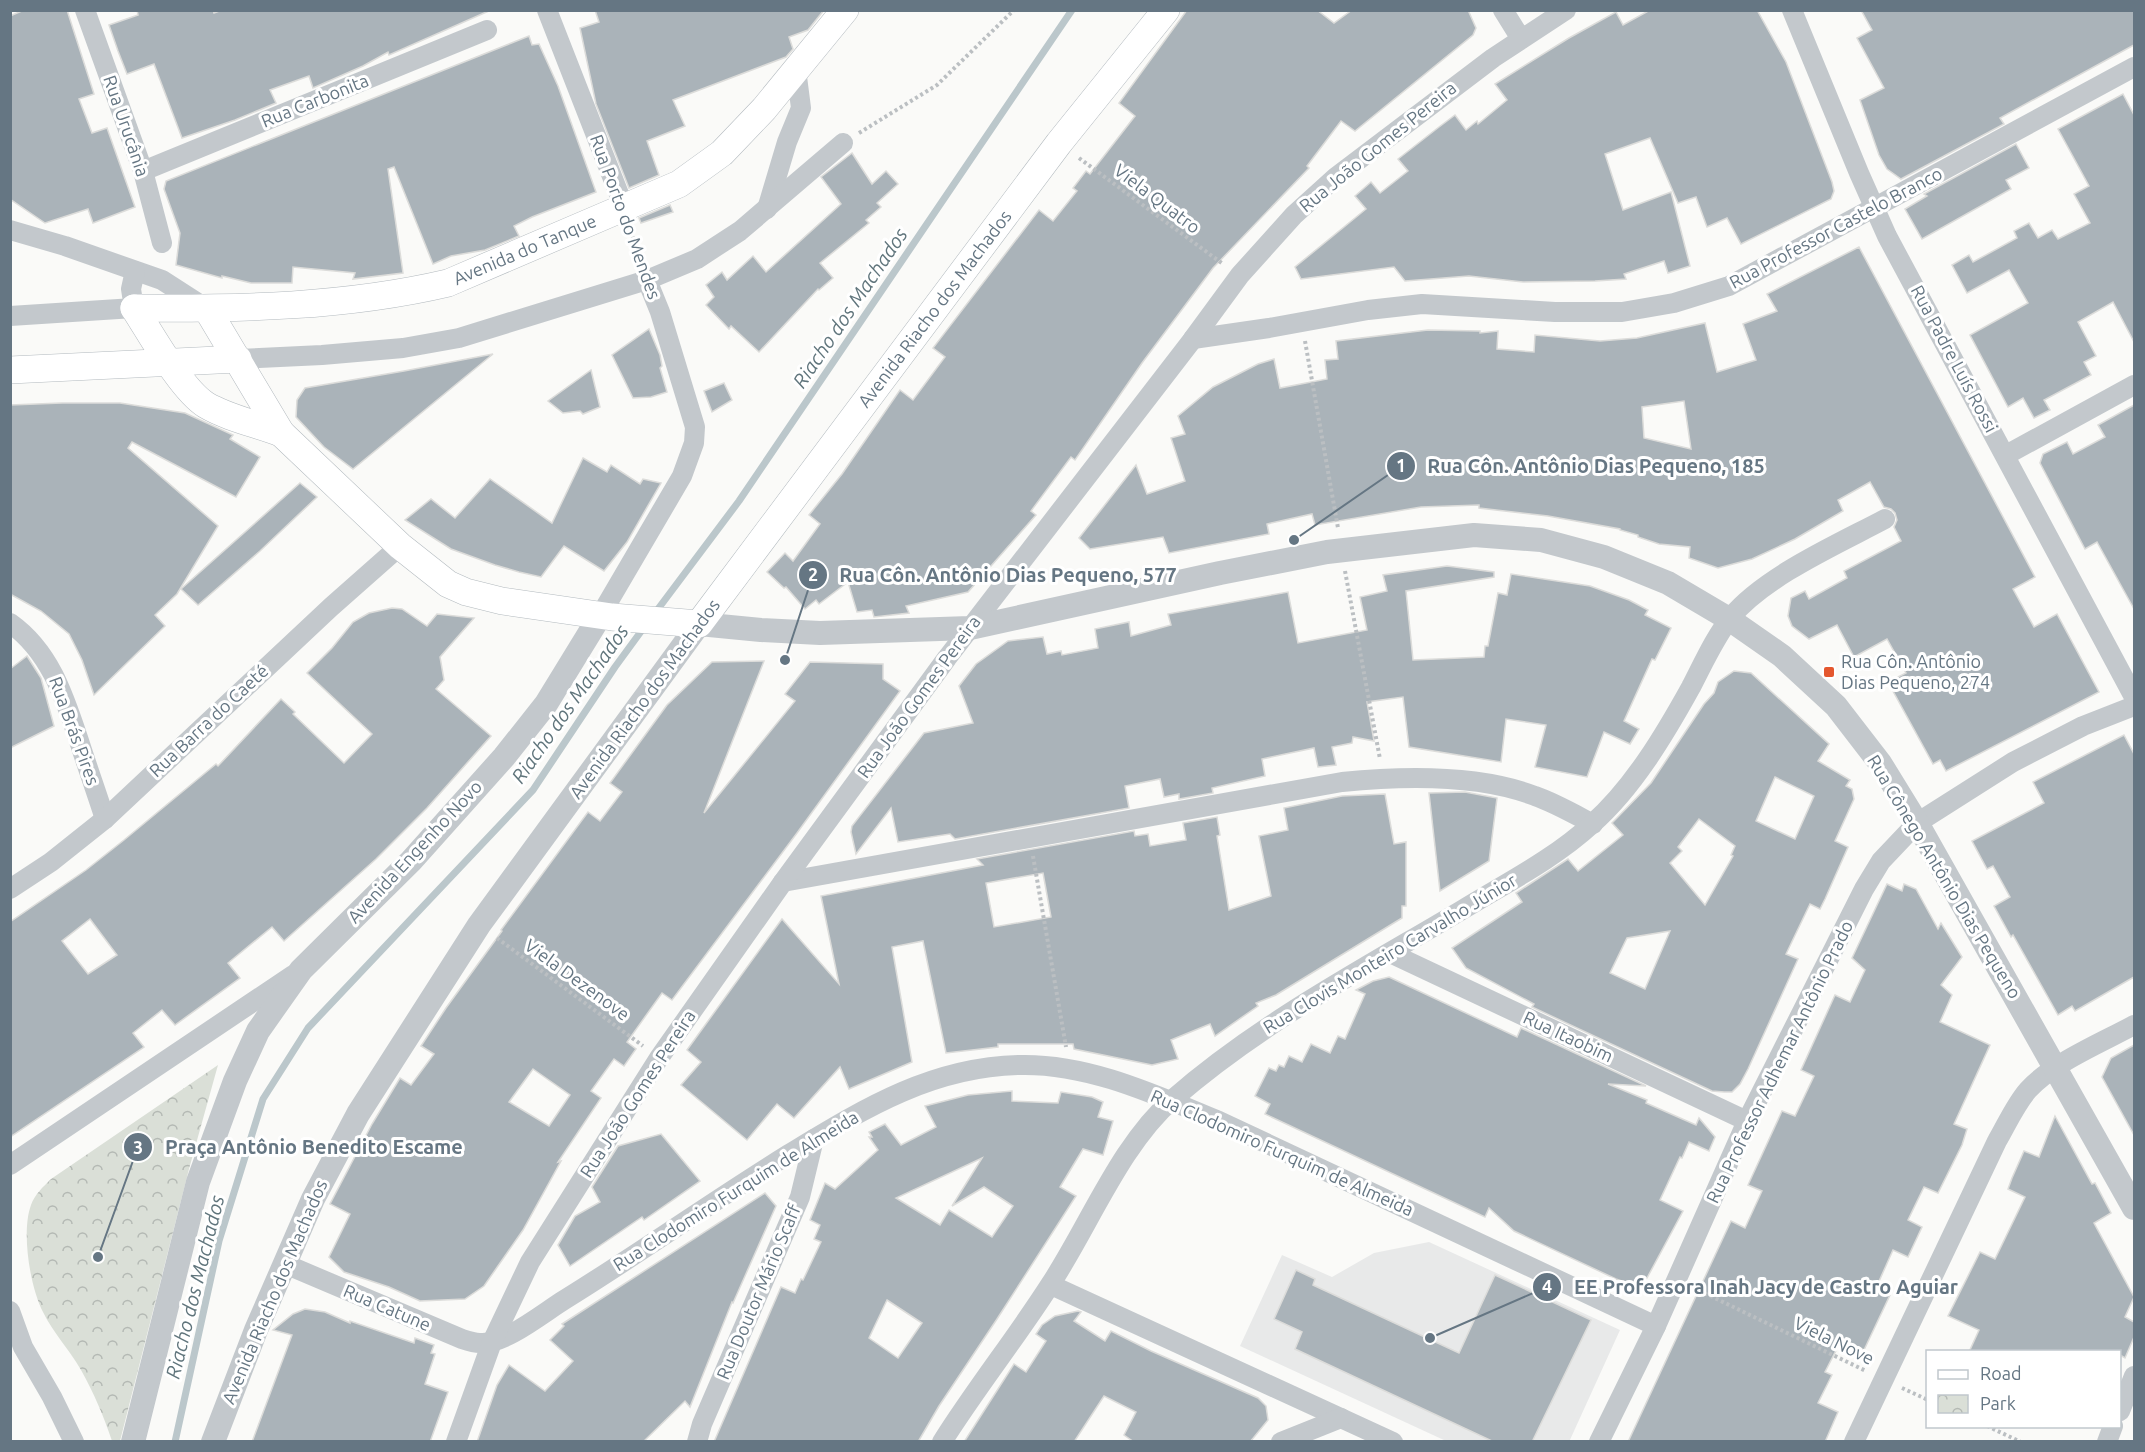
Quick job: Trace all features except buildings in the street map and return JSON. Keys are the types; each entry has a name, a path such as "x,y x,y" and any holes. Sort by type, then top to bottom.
{"main road":[{"name":"Avenida do Tanque","path":"134,308 276,307 415,291 448,283 679,184 722,153 845,10"},
{"name":"Avenida Riacho dos Machados","path":"699,624 1059,143 1166,10"},
{"path":"134,308 168,362 199,400 208,406 280,433"},
{"path":"207,309 280,433"},
{"path":"10,370 238,359"},
{"name":"Rua Cônego Antônio Dias Pequeno","path":"280,433 400,546 448,584 466,592 502,601 606,616 699,624"}],"street":[{"name":"Rua Urucânia","path":"85,10 143,171 162,243"},
{"path":"1503,10 1521,39"},
{"name":"Rua João Gomes Pereira","path":"456,1442 492,1342 530,1262 659,1058 783,882 970,628 1239,276 1294,215 1336,177 1483,64 1566,10"},
{"name":"Rua Padre Luís Rossi","path":"1792,10 1874,208 2134,697"},
{"name":"Rua Porto do Mendes","path":"552,12 624,207"},
{"name":"Rua Carbonita","path":"143,171 487,30"},
{"name":"Rua Professor Castelo Branco","path":"1193,339 1368,310 1422,304 1588,313 1622,312 1674,303 1729,286 2134,67"},
{"path":"767,209 787,142 801,108 796,69"},
{"path":"238,359 403,348 459,338 647,280 697,259 740,231 843,143"},
{"path":"10,230 65,246 162,280 207,309"},
{"path":"10,315 134,308 131,289 135,271"},
{"name":"Rua Porto do Mendes","path":"647,280 660,312 695,427"},
{"path":"2006,455 2134,386"},
{"name":"Avenida Engenho Novo","path":"10,1164 301,970 411,861 504,757 546,704 606,616 682,476 694,443 695,427"},
{"name":"Rua Clovis Monteiro Carvalho Júnior","path":"942,1442 971,1396 1051,1285 1132,1147 1150,1121 1229,1053 1284,1016 1542,862 1593,824 1629,784 1665,735 1729,619 1746,601 1770,582 1885,519"},
{"name":"Rua Cônego Antônio Dias Pequeno","path":"699,624 820,633 970,628 1220,573 1328,552 1474,535 1541,540 1604,557 1668,583 1729,619 1782,656 1836,706 1880,763 1917,823 2134,1208"},
{"name":"Rua Barra do Caeté","path":"10,889 51,862 105,819 331,607 400,546"},
{"name":"Rua Brás Pires","path":"10,623 22,631 44,657 57,680 105,819"},
{"name":"Avenida Riacho dos Machados","path":"213,1442 256,1330 313,1199 358,1114 479,925 699,624"},
{"name":"Rua Professor Adhemar Antônio Prado","path":"1599,1442 1656,1326 1747,1121 1864,889 1881,861 1917,823 2013,762 2083,726 2134,706"},
{"path":"783,882 1342,782 1384,778 1481,781 1534,795 1593,824"},
{"name":"Rua Itaobim","path":"1390,952 1747,1121"},
{"path":"133,1442 198,1182 235,1081 258,1031 301,970"},
{"path":"1854,1442 1882,1379 2015,1107 2029,1089 2055,1068 2134,1025"},
{"name":"Rua Clodomiro Furquim de Almeida","path":"492,1342 585,1288 736,1186 895,1094 956,1073 1019,1065 1070,1070 1117,1081 1171,1101 1219,1121 1656,1326"},
{"name":"Rua Doutor Mário Scaff","path":"697,1442 702,1424 800,1197 814,1139"},
{"name":"Rua Catune","path":"285,1264 453,1336 480,1343 492,1342"},
{"path":"1051,1285 1393,1442"},
{"path":"10,1311 17,1344 52,1398 74,1442"},
{"path":"2121,1408 2134,1376"},
{"path":"1281,1442 1341,1418"}],"path":[{"path":"843,143 937,85 1014,10"},
{"name":"Viela Quatro","path":"1059,143 1239,276"},
{"name":"Rua Porto do Mendes","path":"624,207 647,280"},
{"path":"1030,838 1070,1070"},
{"name":"Viela Dezenove","path":"479,925 659,1058"},
{"name":"Viela Nove","path":"1677,1280 1882,1379"},
{"path":"1992,1428 2021,1442"}],"shaded area":[{"path":"1429,1242 1620,1330 1569,1442 1446,1441 1240,1346 1282,1255 1332,1277 1374,1253"}],"green space":[{"path":"218,1065 189,1169 120,1441 112,1441 86,1379 47,1320 38,1301 28,1259 27,1230 31,1205 37,1194 51,1179"}],"waterway":[{"name":"Riacho dos Machados","path":"655,613 739,501 1072,10"},
{"name":"Riacho dos Machados","path":"175,1442 219,1241 263,1099 308,1028 533,790 645,626"}],"place":[{"name":"Rua Côn. Antônio Dias Pequeno, 185","path":"1294,540"},
{"name":"Rua Côn. Antônio Dias Pequeno, 577","path":"785,660"},
{"name":"Rua Côn. Antônio Dias Pequeno, 274","path":"1829,672"},
{"name":"Praça Antônio Benedito Escame","path":"98,1257"},
{"name":"EE Professora Inah Jacy de Castro Aguiar","path":"1430,1338"}]}
